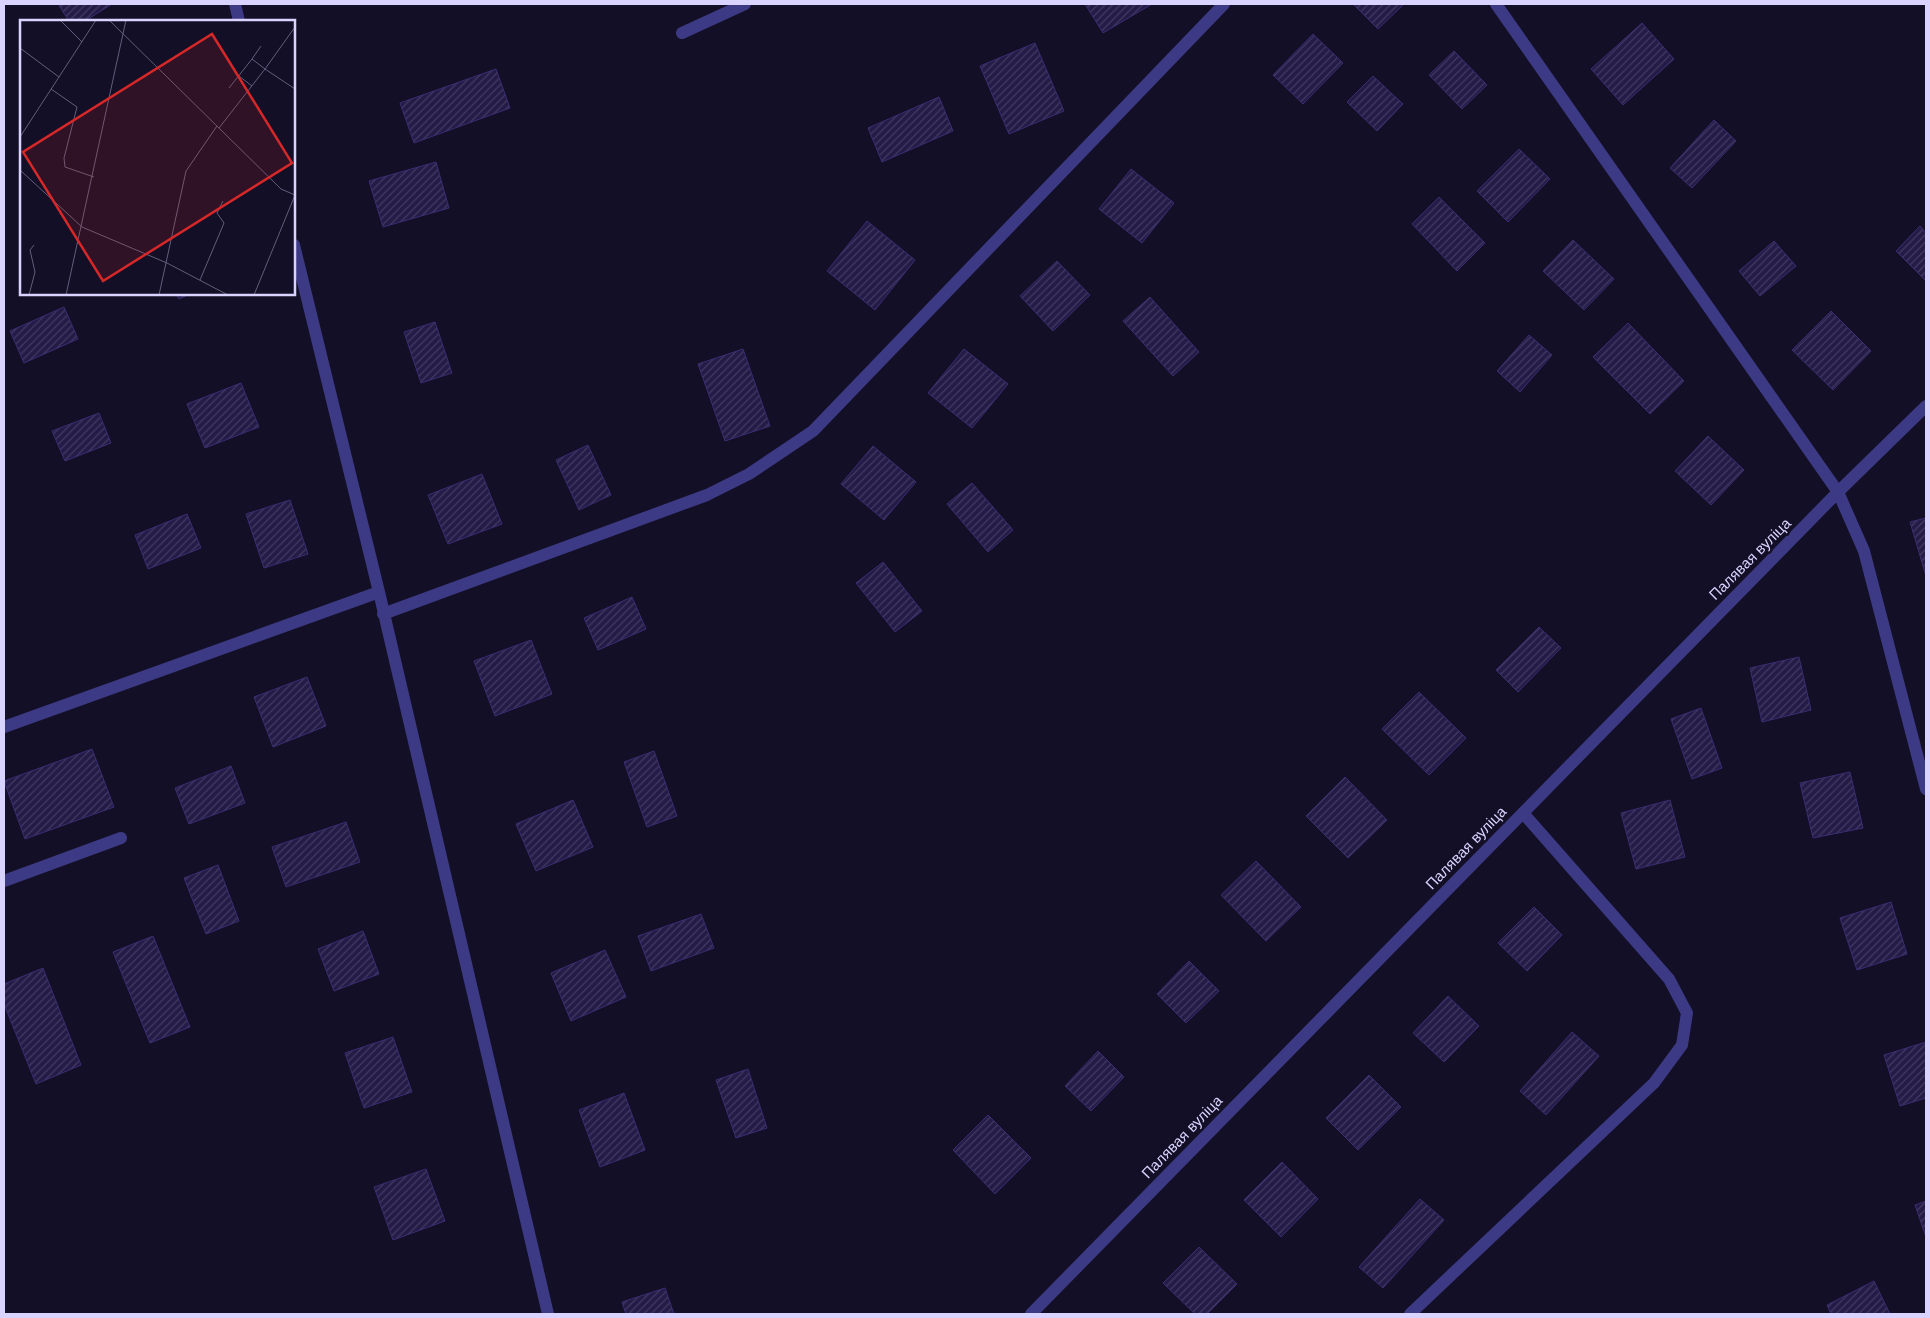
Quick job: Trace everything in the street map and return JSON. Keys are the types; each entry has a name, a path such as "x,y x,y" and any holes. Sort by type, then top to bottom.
{"street":[{"path":"234,4 239,20"},
{"path":"682,33 745,4"},
{"path":"383,614 707,495 749,474 813,431 1224,4"},
{"path":"1496,4 1838,492 1864,551 1926,789"},
{"path":"295,250 379,592 548,1314"},
{"name":"Палявая вуліца","path":"1031,1314 1838,492 1926,406"},
{"path":"4,726 379,592"},
{"path":"1410,1314 1654,1083 1682,1045 1687,1014 1670,979 1523,813"},
{"path":"4,882 121,838"}],"building":[{"path":"58,4 112,4 87,20 68,20"},
{"path":"1085,4 1152,4 1103,33"},
{"path":"1353,4 1404,4 1378,29"},
{"path":"1642,23 1674,59 1623,105 1591,69"},
{"path":"1313,34 1343,63 1303,104 1273,75"},
{"path":"1035,43 1064,111 1009,134 980,66"},
{"path":"1454,51 1487,85 1462,109 1429,75"},
{"path":"496,69 510,108 414,143 400,103"},
{"path":"1373,76 1403,104 1377,131 1347,102"},
{"path":"939,97 953,131 882,162 868,128"},
{"path":"1714,120 1736,141 1692,188 1670,168"},
{"path":"1519,149 1550,179 1508,222 1477,191"},
{"path":"436,162 449,208 383,227 369,181"},
{"path":"1131,169 1174,203 1142,243 1099,209"},
{"path":"1439,197 1485,243 1457,271 1412,224"},
{"path":"867,221 915,260 875,310 827,271"},
{"path":"1920,226 1926,233 1926,281 1896,251"},
{"path":"1573,240 1614,279 1584,310 1543,271"},
{"path":"1774,241 1796,266 1760,296 1739,271"},
{"path":"1057,261 1090,295 1053,331 1020,296"},
{"path":"177,295 188,295 179,299"},
{"path":"1150,297 1199,352 1173,376 1123,321"},
{"path":"64,307 78,339 24,363 10,331"},
{"path":"1831,311 1871,351 1833,390 1792,350"},
{"path":"435,322 452,373 421,383 404,332"},
{"path":"1628,323 1684,381 1650,414 1593,357"},
{"path":"1529,335 1552,355 1520,392 1497,371"},
{"path":"743,349 770,426 725,441 698,364"},
{"path":"964,349 1008,384 972,428 928,393"},
{"path":"241,383 259,427 205,448 187,404"},
{"path":"99,413 111,443 65,461 52,431"},
{"path":"1708,436 1744,470 1711,505 1675,471"},
{"path":"588,445 611,495 579,510 556,460"},
{"path":"873,446 916,482 884,520 841,484"},
{"path":"482,474 502,524 448,544 428,495"},
{"path":"972,483 1013,530 988,552 947,504"},
{"path":"290,500 308,554 264,568 246,514"},
{"path":"187,514 201,548 148,569 135,535"},
{"path":"1926,518 1926,576 1910,522"},
{"path":"883,562 922,611 895,632 856,583"},
{"path":"632,597 646,629 598,650 584,618"},
{"path":"1539,627 1561,648 1518,692 1496,670"},
{"path":"531,640 552,694 495,716 474,661"},
{"path":"1799,657 1811,710 1762,722 1750,668"},
{"path":"307,677 326,726 273,747 254,697"},
{"path":"1419,692 1466,738 1429,775 1382,729"},
{"path":"1701,708 1722,768 1692,779 1671,719"},
{"path":"92,749 114,807 25,839 4,781"},
{"path":"654,751 677,816 647,827 624,762"},
{"path":"231,766 245,803 189,824 175,788"},
{"path":"1850,772 1863,828 1813,838 1800,783"},
{"path":"1345,777 1387,820 1348,858 1306,816"},
{"path":"573,800 593,847 536,871 516,824"},
{"path":"1670,800 1685,857 1636,869 1621,813"},
{"path":"346,822 360,862 286,887 272,847"},
{"path":"1256,861 1301,907 1266,941 1221,895"},
{"path":"218,865 239,921 206,934 184,878"},
{"path":"1891,902 1907,954 1857,970 1840,918"},
{"path":"1534,907 1562,935 1527,971 1498,943"},
{"path":"701,914 714,948 651,971 638,936"},
{"path":"363,931 379,974 334,991 318,949"},
{"path":"153,936 190,1027 150,1043 113,952"},
{"path":"605,950 626,997 571,1021 551,973"},
{"path":"1189,961 1219,991 1186,1023 1157,994"},
{"path":"43,968 81,1065 36,1084 4,1004 4,984"},
{"path":"1448,996 1479,1026 1444,1062 1413,1033"},
{"path":"1572,1032 1599,1056 1546,1115 1520,1091"},
{"path":"393,1037 412,1092 364,1108 345,1053"},
{"path":"1926,1042 1926,1098 1900,1106 1884,1055"},
{"path":"1098,1051 1124,1077 1091,1111 1065,1086"},
{"path":"748,1069 767,1128 736,1138 716,1080"},
{"path":"1369,1075 1401,1107 1358,1150 1326,1118"},
{"path":"624,1093 645,1150 600,1167 579,1110"},
{"path":"988,1115 1031,1158 995,1194 953,1150"},
{"path":"1282,1162 1318,1199 1281,1237 1244,1200"},
{"path":"426,1169 445,1221 393,1240 374,1187"},
{"path":"1420,1199 1444,1220 1383,1288 1359,1267"},
{"path":"1926,1201 1926,1237 1915,1205"},
{"path":"1199,1247 1237,1284 1207,1314 1195,1314 1163,1283"},
{"path":"1874,1281 1890,1314 1831,1314 1827,1305"},
{"path":"665,1288 674,1314 626,1314 622,1302"}]}
